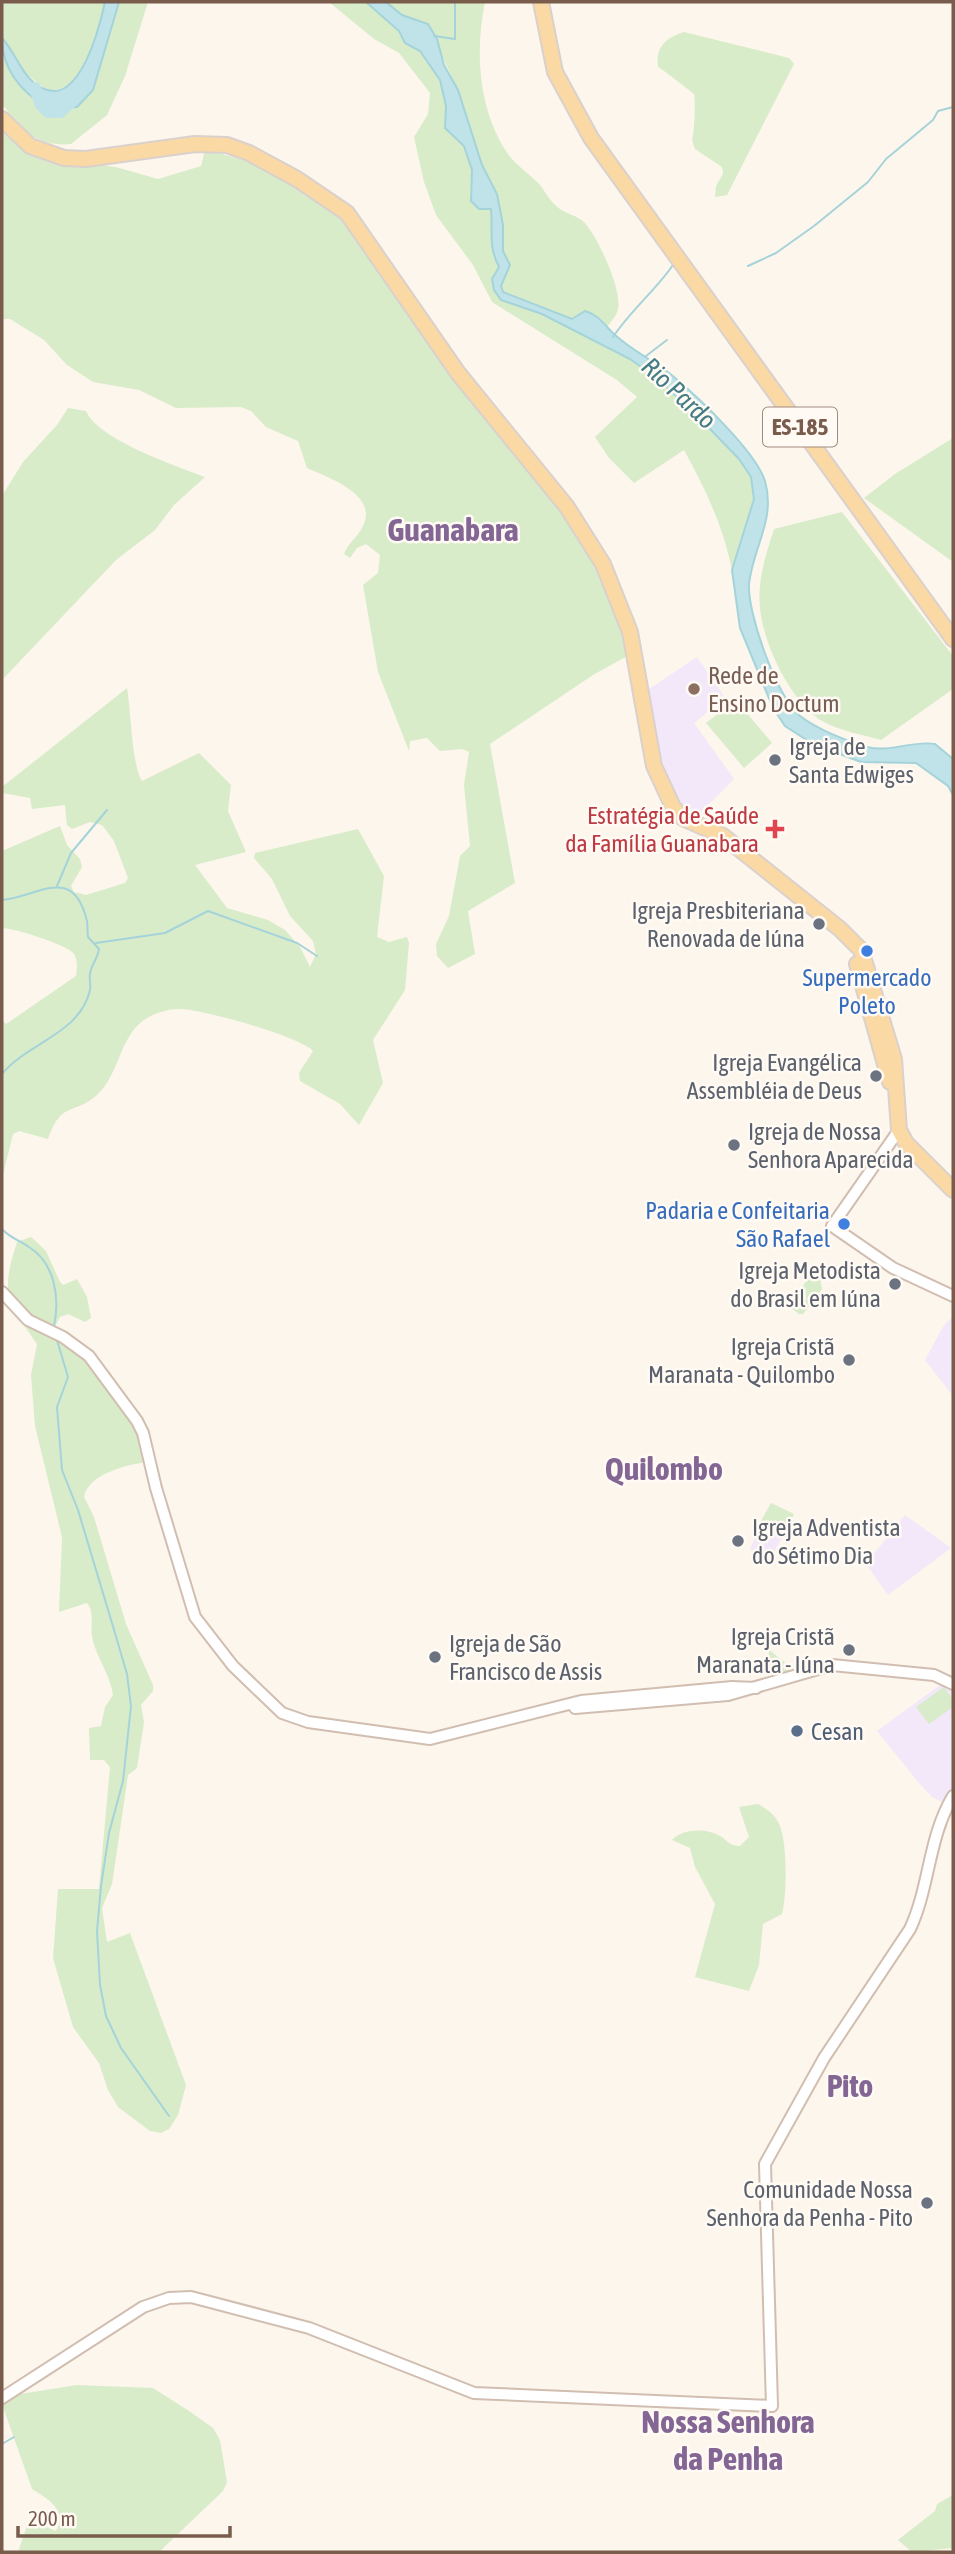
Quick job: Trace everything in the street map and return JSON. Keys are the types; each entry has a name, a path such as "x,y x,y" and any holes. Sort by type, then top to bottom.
{"main road":[{"name":"ES-185","path":"541,2 548,46 561,86 591,138 953,639"},
{"path":"2,119 30,146 64,158 86,159 195,144 227,145 260,159 341,207 470,390 567,507 603,564 630,632 654,766 673,807 687,820 723,836 854,944 892,1050 898,1082 895,1089 900,1132 906,1143 953,1190"},
{"path":"900,1132 913,1138 953,1178"}],"street":[{"path":"900,1132 832,1226 892,1268 953,1296"},
{"path":"2,1292 28,1320 64,1336 89,1356 137,1421 143,1433 156,1488 195,1618 212,1644 253,1688 272,1707 291,1717 430,1739 565,1706 589,1708 708,1697 756,1688 832,1665 939,1676 953,1684"},
{"path":"2,2399 143,2307 169,2298 191,2297 309,2328 474,2393 772,2406 765,2164 824,2058 910,1929 923,1889 935,1833 953,1796"}],"shaded area":[{"path":"697,657 725,698 694,723 734,779 693,820 685,812 669,782 660,753 649,689"},
{"path":"953,1316 953,1396 925,1360 943,1327"},
{"path":"771,1503 794,1514 770,1560 750,1549"},
{"path":"905,1515 951,1548 888,1595 866,1564"},
{"path":"940,1685 947,1686 953,1693 953,1787 944,1803 932,1797 877,1731"}],"green space":[{"path":"2,2 105,2 94,44 81,71 72,82 47,90 26,74 2,38"},
{"path":"119,2 148,2 125,76 107,115 71,144 50,143 32,136 2,107 2,57 48,108 77,107 93,90"},
{"path":"329,2 366,2 399,31 405,43 420,51 440,80 446,106 445,128 464,146 472,170 470,194 491,208 492,245 499,267 493,275 494,290 501,300 542,314 630,359 657,378 739,459 753,482 754,499 732,570 713,509 684,450 634,483 609,458 595,437 637,397 617,380 492,302 473,265 436,215 424,182 414,137 428,114 430,93 399,53 374,39"},
{"path":"386,2 485,2 480,59 484,97 490,116 510,156 540,185 557,207 584,222 596,239 613,277 618,300 616,314 607,327 593,314 572,319 503,292 501,286 510,265 503,251 500,208 491,181 482,165 458,90 427,24 402,15"},
{"path":"684,32 789,58 794,64 727,195 715,197 716,186 723,174 722,167 695,149 692,140 694,94 658,67 658,54 663,44"},
{"path":"2,125 20,148 54,160 116,167 158,179 201,166 205,150 273,172 305,189 333,211 366,249 450,376 523,460 565,515 586,548 631,654 593,675 490,744 515,883 468,911 475,954 448,968 437,956 436,944 449,916 460,856 470,846 464,785 469,752 462,749 440,751 427,738 410,741 409,751 378,672 363,585 378,573 380,555 366,544 357,548 350,558 344,554 363,526 366,515 364,505 348,488 307,468 298,441 266,427 251,411 241,407 176,408 139,390 93,382 67,365 44,340 10,319 2,319"},
{"path":"68,408 86,411 105,432 121,441 205,477 174,505 155,530 116,560 2,680 2,496 23,462 57,425"},
{"path":"953,438 953,562 864,498 895,474"},
{"path":"842,512 953,656 953,689 881,740 838,728 812,714 790,688 781,672 762,623 759,598 761,578 774,529"},
{"path":"127,688 134,751 142,781 199,753 231,785 228,811 246,852 195,865 227,908 268,920 285,930 300,947 310,967 316,954 313,941 290,916 272,879 254,858 255,853 358,829 384,876 377,937 389,942 407,937 409,943 405,990 373,1040 383,1083 359,1125 340,1104 300,1081 299,1073 313,1051 304,1045 271,1031 210,1014 181,1009 164,1011 137,1026 126,1042 104,1088 89,1101 63,1113 48,1139 19,1131 13,1134 2,1179 2,1020 6,1024 76,976 77,965 74,954 62,946 2,928 2,851 60,826 67,845 80,859 82,867 71,886 74,892 86,895 125,883 128,878 114,841 102,825 90,822 72,829 67,825 65,805 32,809 30,798 2,793 2,787"},
{"path":"736,700 772,743 744,768 706,723"},
{"path":"31,1237 46,1251 60,1282 63,1285 77,1279 87,1297 91,1318 85,1322 68,1314 60,1317 52,1332 74,1342 137,1423 148,1462 130,1465 101,1476 87,1489 84,1497 94,1517 126,1624 153,1685 153,1691 141,1705 144,1722 137,1768 128,1775 112,1884 102,1908 107,1942 130,1933 186,2085 178,2115 169,2129 161,2133 150,2131 118,2107 108,2090 99,2063 73,2027 53,1958 58,1889 99,1889 110,1767 104,1760 90,1760 89,1728 101,1726 105,1707 113,1695 94,1643 92,1615 87,1603 59,1612 62,1537 35,1426 31,1375 37,1344 13,1307 8,1286 17,1242"},
{"path":"812,1276 820,1279 822,1289 803,1314 799,1314 791,1308 807,1279"},
{"path":"771,1503 794,1514 784,1533 761,1521"},
{"path":"768,1649 797,1672 772,1676"},
{"path":"944,1687 953,1700 953,1707 929,1724 916,1707"},
{"path":"758,1804 774,1816 781,1830 786,1881 782,1914 763,1924 759,1965 749,1991 695,1977 715,1904 695,1867 690,1848 672,1840 682,1833 702,1831 715,1833 731,1844 740,1846 749,1837 739,1807"},
{"path":"77,2385 153,2388 213,2428 220,2440 227,2482 223,2491 159,2552 18,2552 29,2520 56,2531 60,2517 54,2506 32,2489 2,2404 20,2394"},
{"path":"953,2495 953,2548 912,2552 898,2540 935,2511 937,2504"}],"water":[{"path":"105,2 119,2 93,90 77,107 48,108 38,102 9,70 2,38 29,78 42,88 55,91 67,86 86,61"},
{"path":"366,2 386,2 402,15 428,24 437,39 444,65 458,90 482,165 497,194 503,225 503,251 510,265 501,286 503,292 572,319 585,311 594,315 621,340 667,371 697,398 739,441 759,469 765,481 768,508 751,571 750,597 765,654 791,706 800,716 815,725 867,747 884,749 935,744 953,759 953,795 948,786 916,763 861,762 813,744 785,726 773,708 740,628 732,570 754,499 751,477 739,459 657,378 630,359 542,314 501,300 494,290 492,279 499,267 492,245 491,209 479,209 471,201 472,170 464,146 445,128 446,106 440,80 420,51 405,43 399,31"}],"waterway":[{"path":"434,36 455,39 455,2"},
{"name":"Rio Pardo","path":"35,88 41,105 48,112 60,112 74,99"},
{"path":"748,266 776,253 814,226 868,182 886,159 933,120 938,111 953,107"},
{"path":"613,337 673,265"},
{"path":"646,356 667,340"},
{"path":"57,886 71,853 107,810"},
{"path":"2,900 53,888 63,888 73,893 81,903 87,921 88,937 99,949 91,971 90,990 76,1017 2,1074"},
{"path":"96,943 165,933 208,911 297,943 317,956"},
{"path":"2,1229 45,1262 56,1293 54,1326"},
{"path":"57,1340 68,1377 57,1407 62,1470 78,1510 127,1674 131,1706 123,1781 109,1833 101,1886 97,1931 100,1985 106,2016 121,2048 169,2116"},
{"path":"2,2444 14,2437"}],"place":[{"name":"Rede de Ensino Doctum","path":"694,689"},
{"name":"Igreja de Santa Edwiges","path":"775,760"},
{"name":"Estratégia de Saúde da Família Guanabara","path":"775,829"},
{"name":"Igreja Presbiteriana Renovada de Iúna","path":"819,924"},
{"name":"Supermercado Poleto","path":"867,951"},
{"name":"Igreja Evangélica Assembléia de Deus","path":"876,1076"},
{"name":"Igreja de Nossa Senhora Aparecida","path":"734,1145"},
{"name":"Padaria e Confeitaria São Rafael","path":"844,1224"},
{"name":"Igreja Metodista do Brasil em Iúna","path":"895,1284"},
{"name":"Igreja Cristã Maranata - Quilombo","path":"849,1360"},
{"name":"Igreja Adventista do Sétimo Dia","path":"738,1541"},
{"name":"Igreja Cristã Maranata - Iúna","path":"849,1650"},
{"name":"Igreja de São Francisco de Assis","path":"435,1657"},
{"name":"Cesan","path":"797,1731"},
{"name":"Comunidade Nossa Senhora da Penha - Pito","path":"927,2203"}],"district":[{"name":"Guanabara","path":"453,529"},
{"name":"Quilombo","path":"664,1468"},
{"name":"Pito","path":"850,2085"},
{"name":"Nossa Senhora da Penha","path":"728,2440"}]}
